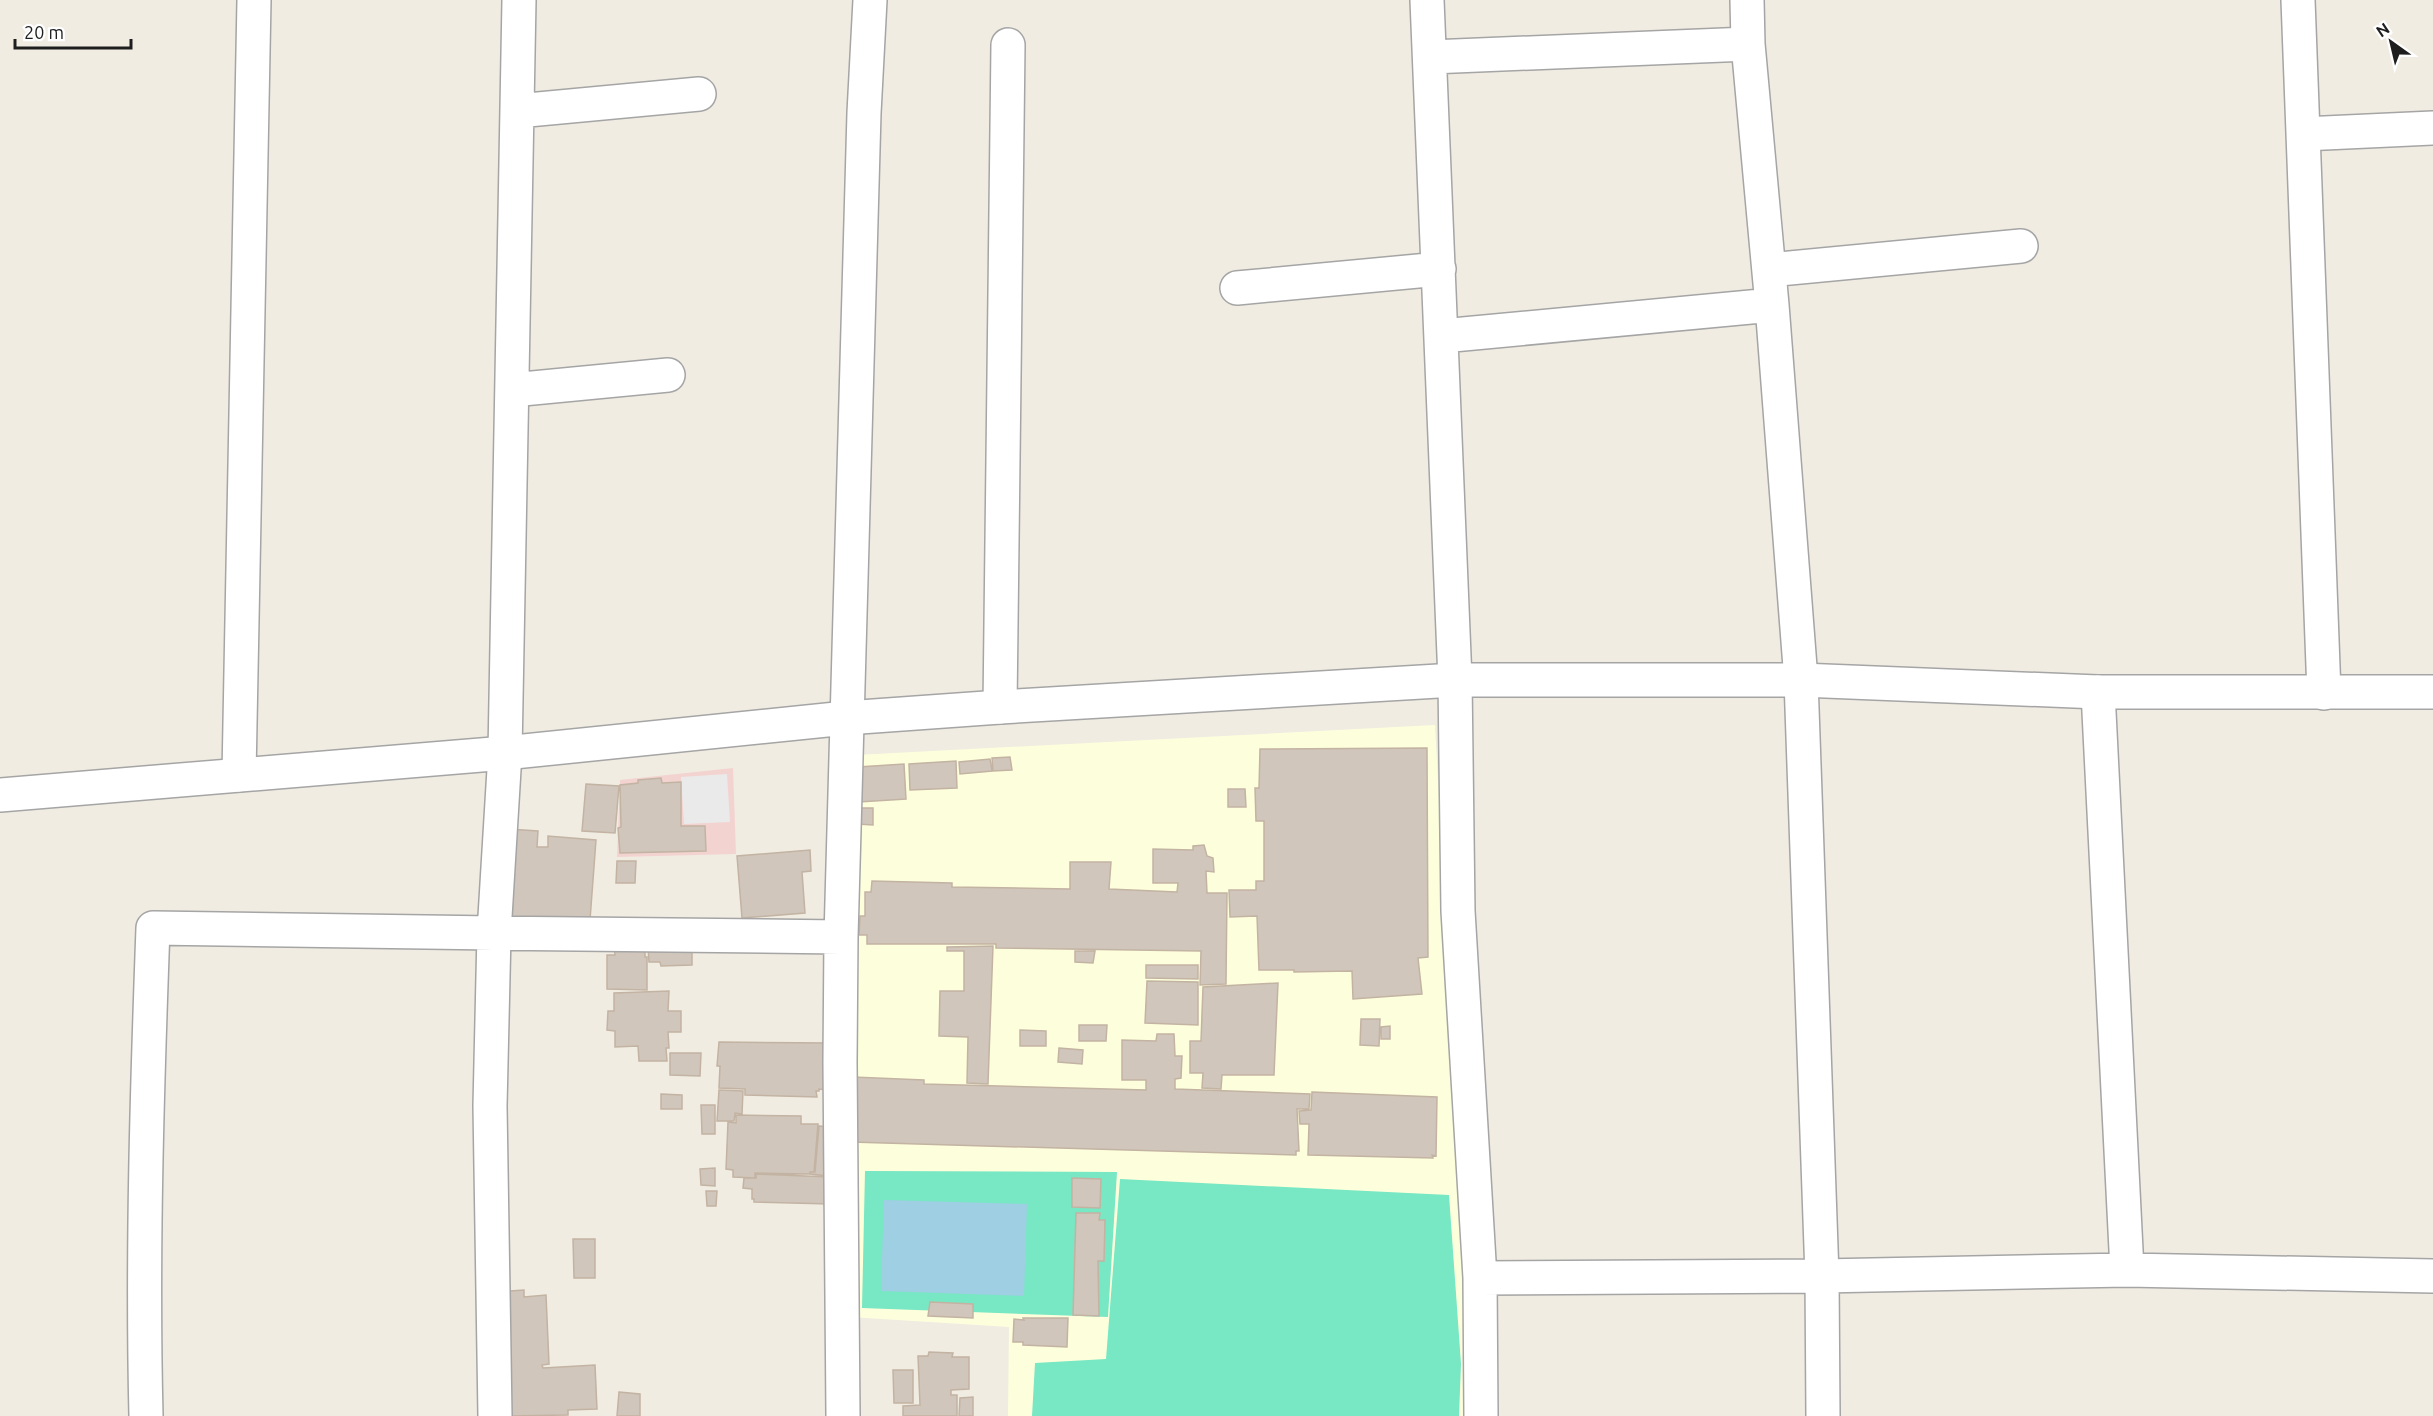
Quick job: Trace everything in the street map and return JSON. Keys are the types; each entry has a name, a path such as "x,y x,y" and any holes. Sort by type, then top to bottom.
{"street":[{"path":"239,775 254,0"},
{"path":"495,1416 490,1106 494,933 505,753 519,0"},
{"path":"843,1416 841,937 864,114 870,0"},
{"path":"1427,0 1455,680 1458,910 1480,1278 1481,1416"},
{"path":"1747,0 1748,44 1772,305 1801,680 1822,1276 1823,1416"},
{"path":"2298,0 2324,693"},
{"path":"1431,57 1748,44"},
{"path":"1000,707 1008,45"},
{"path":"517,111 699,94"},
{"path":"2303,134 2433,128"},
{"path":"1769,270 2021,246"},
{"path":"1237,288 1439,269"},
{"path":"1442,336 1772,305"},
{"path":"512,390 668,375"},
{"path":"0,795 505,753 846,718 1455,680 1801,680 2098,692 2433,693"},
{"path":"2098,692 2127,1270"},
{"path":"146,1416 143,1309 145,1141 153,928 841,937"},
{"path":"1480,1278 1822,1276 2127,1270 2433,1276"}],"shaded area":[{"path":"1435,725 1465,1284 1469,1416 1008,1416 1009,1327 850,1317 856,755"},
{"path":"733,768 736,854 617,857 620,780"},
{"path":"727,774 730,822 684,824 681,777"}],"green space":[{"path":"865,1171 1117,1172 1108,1317 862,1308"},
{"path":"1120,1179 1449,1195 1461,1364 1459,1416 1032,1416 1035,1363 1106,1359"}],"water":[{"path":"884,1200 1027,1204 1024,1296 881,1291"}],"building":[{"path":"1427,748 1428,957 1418,958 1422,994 1353,999 1352,971 1259,970 1257,916 1230,917 1229,890 1256,890 1256,881 1264,881 1264,821 1256,821 1255,788 1259,788 1260,749"},
{"path":"1010,757 1012,770 993,771 992,758"},
{"path":"990,759 992,771 960,774 959,762"},
{"path":"956,761 957,788 910,790 909,764"},
{"path":"904,764 906,799 859,802 858,767"},
{"path":"661,778 662,783 681,782 681,826 705,826 706,851 620,853 618,828 621,827 620,785 638,783 638,780"},
{"path":"586,784 619,786 615,833 582,831"},
{"path":"1228,789 1245,789 1246,807 1228,807"},
{"path":"857,808 873,808 873,825 857,824"},
{"path":"508,829 538,831 537,847 548,847 548,836 596,840 590,920 500,919"},
{"path":"1204,845 1207,856 1213,858 1214,872 1206,871 1207,893 1227,893 1226,984 1200,985 1201,951 996,948 996,944 867,944 867,935 859,935 860,916 865,916 865,892 871,892 872,881 952,883 952,887 1070,889 1070,862 1111,862 1109,889 1177,892 1178,883 1153,883 1153,849 1193,850 1193,846"},
{"path":"810,850 811,871 802,872 805,913 742,918 737,856"},
{"path":"617,861 636,861 635,883 616,883"},
{"path":"614,945 645,946 647,990 607,989 607,955 615,955"},
{"path":"993,946 988,1084 967,1083 968,1037 939,1036 940,991 964,991 964,951 947,951 947,947"},
{"path":"648,947 692,948 692,965 661,966 660,962 649,962"},
{"path":"1075,951 1095,951 1093,963 1075,962"},
{"path":"1146,965 1198,965 1198,979 1146,978"},
{"path":"1147,981 1198,982 1198,1025 1145,1023"},
{"path":"1278,983 1274,1075 1222,1075 1221,1089 1202,1088 1203,1073 1190,1073 1190,1041 1201,1041 1203,987"},
{"path":"669,991 668,1011 681,1011 681,1032 668,1032 667,1061 639,1061 638,1046 615,1047 615,1031 607,1030 608,1011 614,1011 614,993"},
{"path":"1361,1019 1380,1019 1379,1046 1360,1045"},
{"path":"1079,1025 1107,1025 1106,1041 1079,1041"},
{"path":"1390,1026 1390,1039 1381,1039 1381,1027"},
{"path":"1020,1030 1046,1031 1046,1046 1020,1046"},
{"path":"1157,1034 1174,1034 1175,1056 1182,1056 1181,1078 1175,1079 1175,1089 1310,1094 1309,1109 1297,1109 1299,1151 1296,1151 1296,1155 851,1142 853,1077 924,1080 924,1084 1146,1090 1146,1080 1122,1080 1122,1040 1156,1041"},
{"path":"719,1042 831,1043 827,1090 816,1091 817,1097 745,1095 745,1089 719,1088 720,1066 717,1066"},
{"path":"1059,1048 1083,1050 1082,1064 1058,1062"},
{"path":"670,1053 701,1053 700,1076 670,1075"},
{"path":"719,1090 743,1091 742,1114 735,1113 734,1121 717,1121"},
{"path":"1312,1092 1437,1097 1436,1156 1432,1155 1433,1158 1308,1155 1309,1124 1300,1124 1299,1111 1311,1110"},
{"path":"661,1094 682,1095 682,1109 661,1109"},
{"path":"701,1105 715,1105 715,1134 702,1134"},
{"path":"736,1115 801,1116 801,1124 818,1124 814,1172 810,1174 755,1173 755,1178 733,1177 733,1170 726,1169 728,1122 736,1123"},
{"path":"819,1126 830,1127 829,1176 810,1174 810,1172 815,1172"},
{"path":"715,1168 715,1186 701,1185 700,1169"},
{"path":"756,1174 830,1177 830,1204 754,1202 752,1189 743,1188 744,1178 756,1178"},
{"path":"1072,1178 1101,1179 1100,1208 1072,1207"},
{"path":"706,1191 717,1191 716,1206 707,1206"},
{"path":"1076,1213 1100,1213 1099,1220 1105,1220 1104,1261 1098,1261 1099,1316 1073,1315"},
{"path":"573,1239 595,1239 595,1278 574,1278"},
{"path":"524,1290 524,1297 546,1295 549,1364 542,1365 543,1368 595,1365 597,1409 568,1410 568,1415 506,1416 501,1297 510,1297 510,1291"},
{"path":"930,1302 973,1304 973,1318 928,1316"},
{"path":"1023,1318 1068,1318 1067,1347 1023,1345 1023,1342 1013,1342 1014,1319 1024,1320"},
{"path":"929,1352 953,1353 952,1357 969,1357 969,1389 951,1390 951,1395 957,1395 957,1416 903,1416 903,1406 920,1405 918,1356 928,1356"},
{"path":"893,1370 913,1370 913,1403 894,1403"},
{"path":"619,1392 640,1394 640,1416 617,1416"},
{"path":"973,1397 973,1416 959,1416 960,1398"}]}
